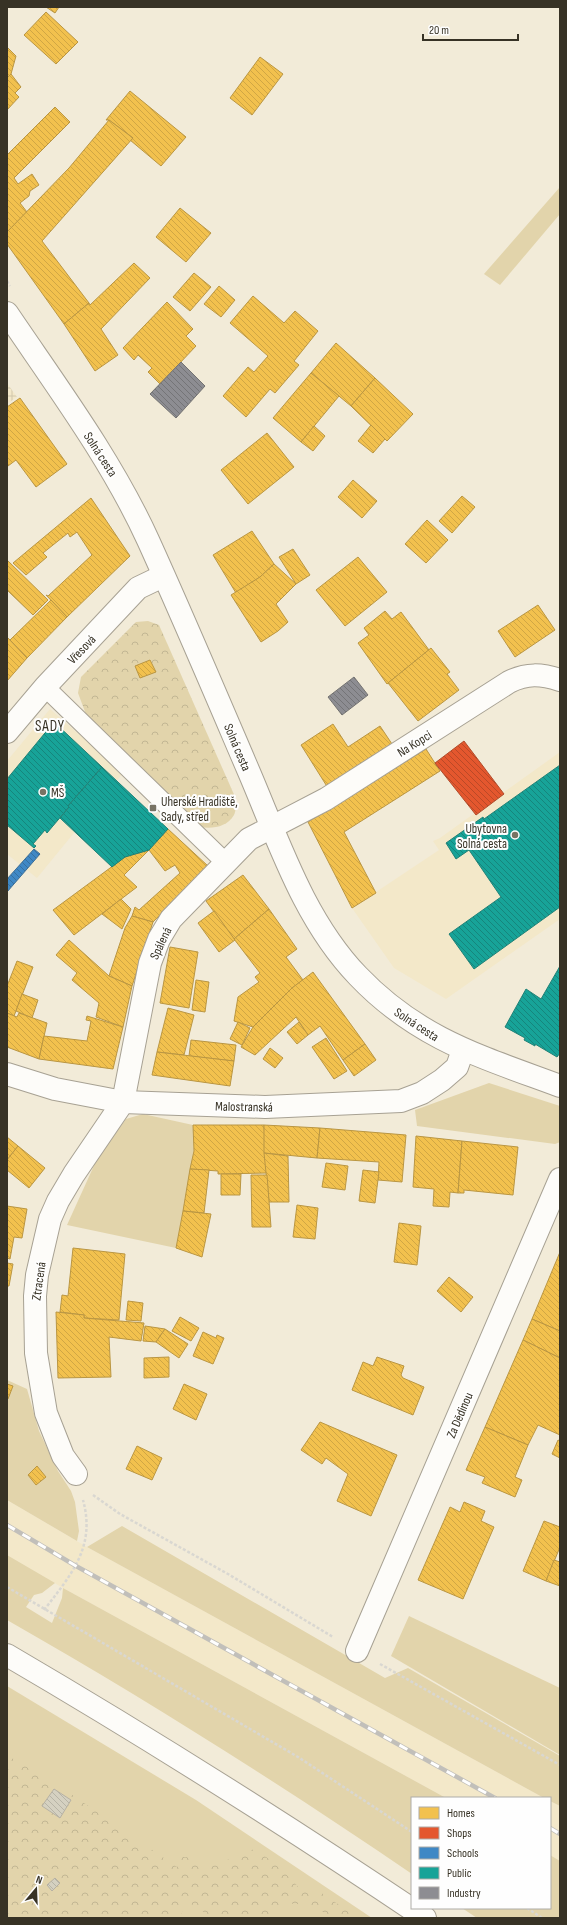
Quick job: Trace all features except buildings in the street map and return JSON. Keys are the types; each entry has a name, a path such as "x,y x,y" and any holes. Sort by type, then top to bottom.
{"street":[{"name":"Solná cesta","path":"7,313 115,476 138,520 296,882 311,912 328,939 345,962 373,991 409,1021 463,1050 560,1086"},
{"name":"Vřesová","path":"7,732 45,687 138,588 163,576"},
{"name":"Na Kopci","path":"272,827 326,799 509,682 530,674 544,675 560,680"},
{"name":"Spálená","path":"123,1102 150,963 159,939 171,920 225,862 249,839 272,827"},
{"name":"Malostranská","path":"7,1074 54,1089 123,1102 265,1107 401,1101 422,1093 442,1080 457,1067 463,1050"},
{"name":"Ztracená","path":"76,1474 63,1456 46,1413 36,1353 35,1296 37,1275 50,1219 58,1201 74,1174 123,1102"},
{"name":"Za Dědinou","path":"357,1651 560,1179"},
{"path":"7,1655 224,1786 411,1909"},
{"path":"411,1909 425,1918"}],"lane":[{"path":"45,687 225,862"}],"path":[{"path":"7,281 11,287"},
{"path":"44,1610 69,1579 83,1548 88,1517 76,1474"},
{"path":"76,1474 88,1491 120,1514 228,1574 357,1651 560,1765"},
{"path":"7,1587 298,1757 411,1831"},
{"path":"528,1909 542,1918"}],"shaded area":[{"path":"7,383 17,397 7,404"},
{"path":"50,709 123,773 37,878 7,854 7,761"},
{"path":"560,752 560,919 446,999 394,968 352,908 439,850 433,841 440,838"},
{"path":"7,1500 87,1547 542,1797 444,1797 63,1588 7,1555"},
{"path":"551,1802 560,1806 560,1861 551,1856"}],"green space":[{"path":"560,187 560,214 500,285 484,274"},
{"path":"148,621 159,625 236,799 236,809 234,815 224,825 210,828 200,827 87,717 78,693 81,677 136,622"},
{"path":"489,1083 560,1106 560,1142 555,1144 417,1126 415,1110"},
{"path":"143,1114 193,1125 194,1151 176,1248 67,1225 97,1159 126,1119"},
{"path":"7,1380 27,1389 39,1431 58,1471 71,1491 75,1502 79,1531 77,1541 7,1500"},
{"path":"122,1526 385,1678 408,1668 560,1756 560,1806 551,1802 551,1797 542,1797 87,1547"},
{"path":"7,1555 55,1583 42,1593 34,1595 26,1607 52,1623 62,1598 63,1588 444,1797 411,1797 411,1873 313,1807 161,1711 7,1620"},
{"path":"409,1616 560,1688 560,1755 391,1656"},
{"path":"7,1686 196,1800 372,1918 101,1918 7,1828"},
{"path":"7,1755 74,1796 177,1867 182,1857 217,1865 225,1862 239,1851 247,1849 254,1850 269,1859 303,1892 319,1891 358,1918 333,1918 332,1916 316,1909 302,1905 288,1904 271,1908 273,1918 207,1918 207,1914 186,1901 180,1918 7,1918"},
{"path":"551,1856 560,1861 560,1918 477,1918 464,1909 551,1909"}],"railway":[{"path":"7,1525 76,1566 493,1797"},
{"path":"551,1829 560,1834"}],"place":[{"name":"MŠ","path":"43,792"},
{"name":"Uherské Hradiště, Sady, střed","path":"153,808"},
{"name":"Ubytovna Solná cesta","path":"515,835"}],"district":[{"name":"SADY","path":"50,726"}]}
